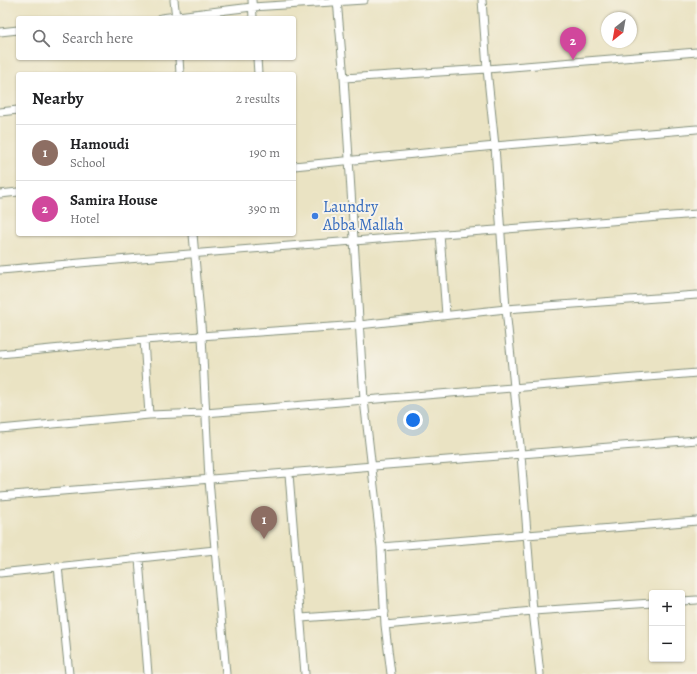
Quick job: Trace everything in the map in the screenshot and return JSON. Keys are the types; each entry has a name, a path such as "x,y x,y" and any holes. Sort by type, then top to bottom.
{"street":[{"path":"174,0 176,16"},
{"path":"182,16 252,4 364,0"},
{"path":"482,0 486,69 495,146 506,309 521,455 526,535 540,674"},
{"path":"337,1 344,78 364,400 381,547 385,625 391,674"},
{"path":"252,4 253,16"},
{"path":"0,32 16,30"},
{"path":"344,78 486,69 697,52"},
{"path":"179,60 180,72"},
{"path":"257,60 258,72"},
{"path":"0,112 16,110"},
{"path":"296,166 495,146 697,130"},
{"path":"0,194 16,192"},
{"path":"0,270 194,253 697,214"},
{"path":"440,234 446,315"},
{"path":"192,236 202,336 209,480 226,674"},
{"path":"0,354 144,340 359,325 506,309 697,295"},
{"path":"144,340 149,415"},
{"path":"0,429 149,415 205,413 697,373"},
{"path":"0,496 289,474 697,440"},
{"path":"289,474 305,674"},
{"path":"381,547 697,521"},
{"path":"0,573 215,550"},
{"path":"139,559 148,674"},
{"path":"58,566 69,674"},
{"path":"685,601 697,600"},
{"path":"385,625 649,603"},
{"path":"301,618 385,612"}],"place":[{"name":"Samira House","path":"573,60"},
{"name":"Laundry Abba Mallah","path":"315,216"},
{"name":"Hamoudi","path":"264,539"}]}
